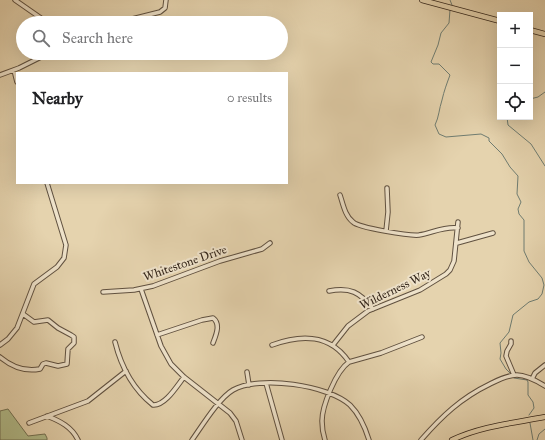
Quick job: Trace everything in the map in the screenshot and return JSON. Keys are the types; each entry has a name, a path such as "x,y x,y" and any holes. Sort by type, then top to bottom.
{"main road":[{"path":"422,0 497,20"},
{"path":"533,31 545,34"},
{"path":"452,440 481,429 545,417"}],"street":[{"path":"15,0 38,16"},
{"path":"144,16 160,12 165,8 166,0"},
{"path":"0,75 35,60"},
{"path":"14,70 16,78"},
{"path":"0,346 14,333 17,328 34,284 57,267 64,258 66,245 47,184"},
{"path":"386,231 388,212 387,188"},
{"path":"340,195 347,215 353,223 412,236 422,235 444,228 458,228"},
{"name":"Wilderness Way","path":"333,345 352,323 373,308 420,290 446,274 450,270 454,261 457,244 458,222"},
{"path":"457,244 493,233"},
{"name":"Whitestone Drive","path":"103,292 114,293 142,289 168,281 220,261 262,249 270,243"},
{"path":"142,289 166,357 184,377 230,413 236,421 242,440"},
{"path":"329,291 342,289 354,292 363,298 373,308"},
{"path":"0,357 8,363 25,370 40,369 43,364 46,363 58,366 67,364 68,349 74,340 71,334 58,328 48,320 34,322 23,314"},
{"path":"158,334 212,318 218,325 213,343"},
{"path":"325,440 322,430 322,416 337,374 349,362 381,353 422,337"},
{"path":"272,345 290,339 304,338 323,341 333,345 349,362"},
{"path":"511,341 506,356 514,375"},
{"path":"115,342 126,372 132,382 153,405 163,403 184,377"},
{"path":"532,379 535,374 545,365"},
{"path":"29,423 94,398 126,372"},
{"path":"247,372 248,385"},
{"path":"421,440 447,412 462,399 497,380 514,375 532,379 545,386"},
{"path":"266,384 282,440"},
{"path":"192,440 224,398 234,390 248,385 291,384 318,389 342,399 352,407 363,422 369,440"},
{"path":"58,412 59,421"},
{"path":"46,416 59,421 73,431 78,440"}],"green space":[{"path":"8,409 28,436 45,434 47,440 0,440 0,411"}],"waterway":[{"path":"450,0 452,5"},
{"path":"450,10 449,23 441,33 431,62 433,64 439,64 450,75 435,125 439,134 446,137 481,134 489,138 489,141 502,154 518,176 517,194 521,202 518,209 519,214 524,220 524,251 529,262 542,278 544,285 542,294 538,299 529,302 513,315 509,332 500,343 500,359 511,374"},
{"path":"533,98 538,97 545,92"},
{"path":"507,120 508,125 531,144 545,166"},
{"path":"514,378 527,380 528,382 528,395 533,402 534,408 529,415"},
{"path":"530,423 533,440"},
{"path":"537,440 539,434 545,429"}]}
